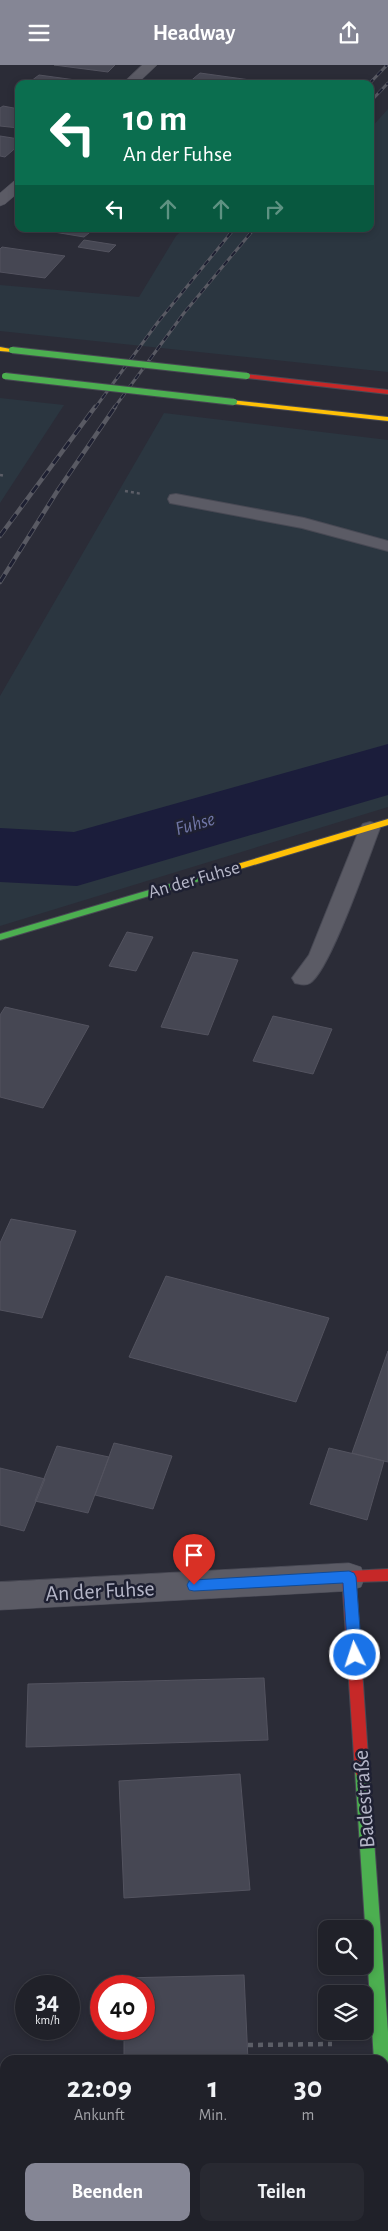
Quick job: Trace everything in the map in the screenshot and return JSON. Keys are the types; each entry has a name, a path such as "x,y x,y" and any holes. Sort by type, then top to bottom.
{"main road":[{"path":"0,349 388,392"},
{"path":"2,376 388,419"},
{"name":"An der Fuhse","path":"0,937 379,825"},
{"path":"349,1577 388,1575"},
{"name":"Badestraße","path":"349,1577 382,2055"}],"street":[{"path":"133,80 150,65"},
{"path":"0,201 15,188"},
{"name":"An der Fuhse","path":"0,1596 349,1577"}],"lane":[{"path":"176,499 304,523 388,546"},
{"path":"304,978 319,956 379,825"}],"path":[{"path":"0,475 5,476"},
{"path":"248,2045 381,2044"}],"shaded area":[{"path":"388,109 388,372 0,331 0,285 139,297 180,232 374,232 374,125"},
{"path":"0,398 64,405 0,503"},
{"path":"164,413 388,440 388,807 0,926 0,696"}],"building":[{"path":"54,65 115,65 108,72"},
{"path":"200,73 250,80 192,80"},
{"path":"39,75 76,80 32,80"},
{"path":"3,106 15,108 15,128 0,126 0,108"},
{"path":"0,136 15,138 15,148 5,157 0,156"},
{"path":"54,232 90,232 84,237"},
{"path":"84,240 116,245 109,252 78,247"},
{"path":"2,247 65,256 45,278 0,272 0,249"},
{"path":"127,932 153,937 136,971 109,966"},
{"path":"193,952 238,960 208,1035 161,1027"},
{"path":"5,1007 89,1026 43,1108 0,1097 0,1015"},
{"path":"273,1016 332,1029 313,1074 253,1061"},
{"path":"11,1219 76,1231 42,1318 0,1310 0,1243"},
{"path":"166,1276 329,1318 296,1402 129,1357"},
{"path":"388,1351 388,1462 352,1453"},
{"path":"114,1443 172,1456 153,1509 95,1495"},
{"path":"57,1446 109,1457 88,1513 35,1501"},
{"path":"329,1448 384,1461 367,1520 310,1504"},
{"path":"0,1468 45,1479 24,1531 0,1525"},
{"path":"264,1678 268,1740 26,1747 28,1684"},
{"path":"240,1774 250,1890 124,1898 119,1781"},
{"path":"244,1975 248,2055 124,2055 124,2040 155,2040 155,1977"}],"waterway":[{"name":"Fuhse","path":"0,855 77,859 388,769"}],"railway":[{"path":"373,80 387,65"},
{"path":"374,98 388,83"},
{"path":"95,408 158,322 232,232"},
{"path":"114,408 184,313 252,232"},
{"path":"0,536 95,407"},
{"path":"0,582 58,490 115,407"}],"traffic: fast":[{"path":"12,350 247,376"},
{"path":"5,376 234,402"},
{"path":"0,937 217,873"},
{"path":"362,1771 382,2055"}],"traffic: slow":[{"path":"0,349 12,350"},
{"path":"234,402 388,419"},
{"path":"217,873 388,822"}],"traffic: jam":[{"path":"247,376 388,392"},
{"path":"362,1771 349,1577 388,1575"}],"route":[{"path":"194,1585 349,1577 355,1655"}]}
